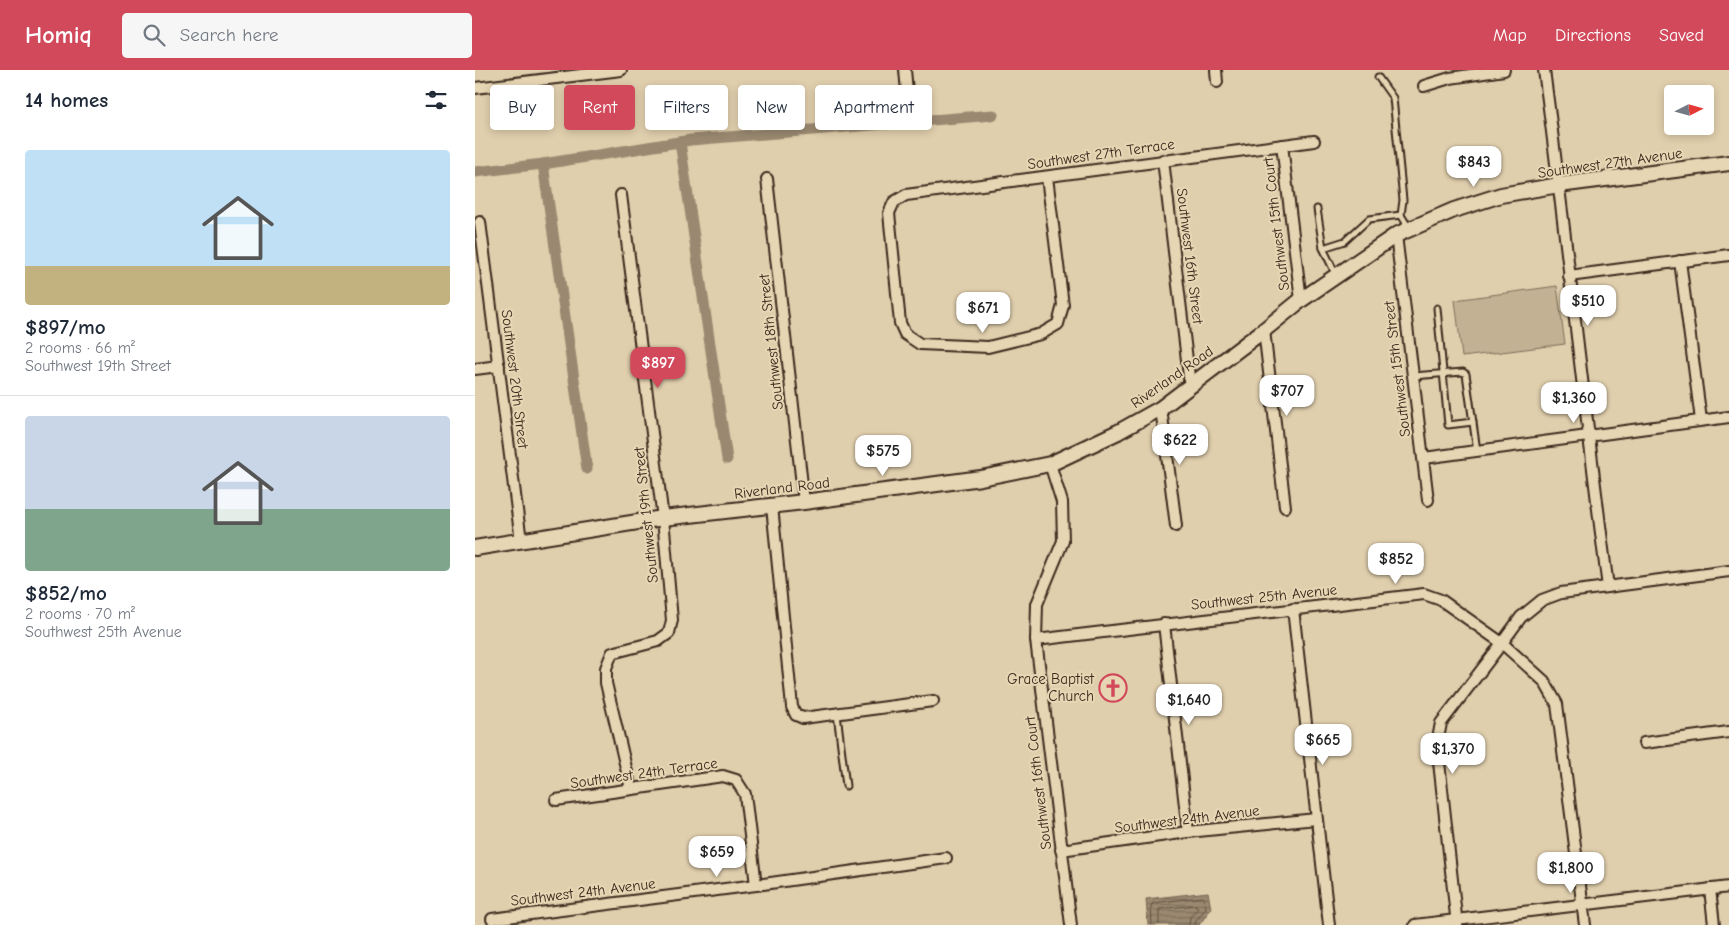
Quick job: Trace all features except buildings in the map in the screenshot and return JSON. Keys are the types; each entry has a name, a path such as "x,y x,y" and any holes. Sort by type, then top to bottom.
{"street":[{"path":"475,88 621,70"},
{"path":"905,70 906,85"},
{"path":"1216,70 1217,82"},
{"path":"1424,86 1450,78 1504,70"},
{"path":"1544,70 1608,587"},
{"name":"Southwest 27th Terrace","path":"1047,177 1063,305 1058,324 1041,334 988,347 920,344 905,334 900,323 889,213 894,202 906,196 1314,141"},
{"name":"Southwest 15th Court","path":"1282,145 1301,300"},
{"name":"Southwest 16th Street","path":"1163,160 1191,385"},
{"name":"Southwest 27th Avenue","path":"1264,330 1301,300 1396,234 1454,210 1501,195 1559,185 1729,163"},
{"name":"Southwest 18th Street","path":"767,179 804,502"},
{"name":"Southwest 19th Street","path":"621,195 663,518 672,620 669,633 658,641 612,654 606,668 606,683 631,789"},
{"name":"Southwest 20th Street","path":"480,222 479,247 499,366 521,541"},
{"name":"Southwest 15th Street","path":"1396,234 1428,500"},
{"path":"1569,276 1729,254"},
{"path":"1680,261 1701,420"},
{"path":"1264,330 1285,507"},
{"name":"Riverland Road","path":"475,548 663,518 804,502 981,478 1051,464 1118,432 1161,408 1264,330"},
{"path":"475,369 499,366"},
{"path":"1161,408 1176,526"},
{"path":"1423,458 1729,417"},
{"name":"Southwest 16th Court","path":"1051,464 1062,502 1063,542 1037,604 1036,640 1071,925"},
{"path":"772,506 792,707 796,715 803,718 933,701"},
{"path":"1457,922 1437,744 1441,723 1521,617 1541,600 1561,593 1729,571"},
{"name":"Southwest 25th Avenue","path":"1036,640 1424,594 1441,600 1502,643 1545,681 1557,704 1585,925"},
{"path":"1293,609 1329,925"},
{"path":"1165,624 1188,832"},
{"path":"1644,743 1729,732"},
{"name":"Southwest 24th Terrace","path":"556,800 723,776 736,780 745,794 756,886"},
{"name":"Southwest 24th Avenue","path":"1061,850 1188,832 1316,819"},
{"name":"Southwest 24th Avenue","path":"491,919 756,886 946,858"},
{"path":"1415,925 1457,922 1729,887"},
{"path":"1710,889 1714,925"}],"lane":[{"path":"1378,77 1393,98 1403,200 1401,215 1410,229"},
{"path":"1317,210 1323,248 1336,276"},
{"path":"1323,248 1345,242 1369,219 1401,215"},
{"path":"1437,308 1448,424 1473,422"},
{"path":"1413,376 1463,372 1466,374 1477,451"},
{"path":"837,714 846,786"}],"shaded area":[{"path":"1557,286 1565,344 1462,357 1455,300"}],"water":[{"path":"1208,892 1211,909 1199,925 1148,925 1146,899"}],"waterway":[{"path":"475,172 543,164 691,140 993,115"},
{"path":"680,142 727,459"},
{"path":"543,164 587,469"}],"place":[{"name":"Grace Baptist Church","path":"1113,688"}]}
